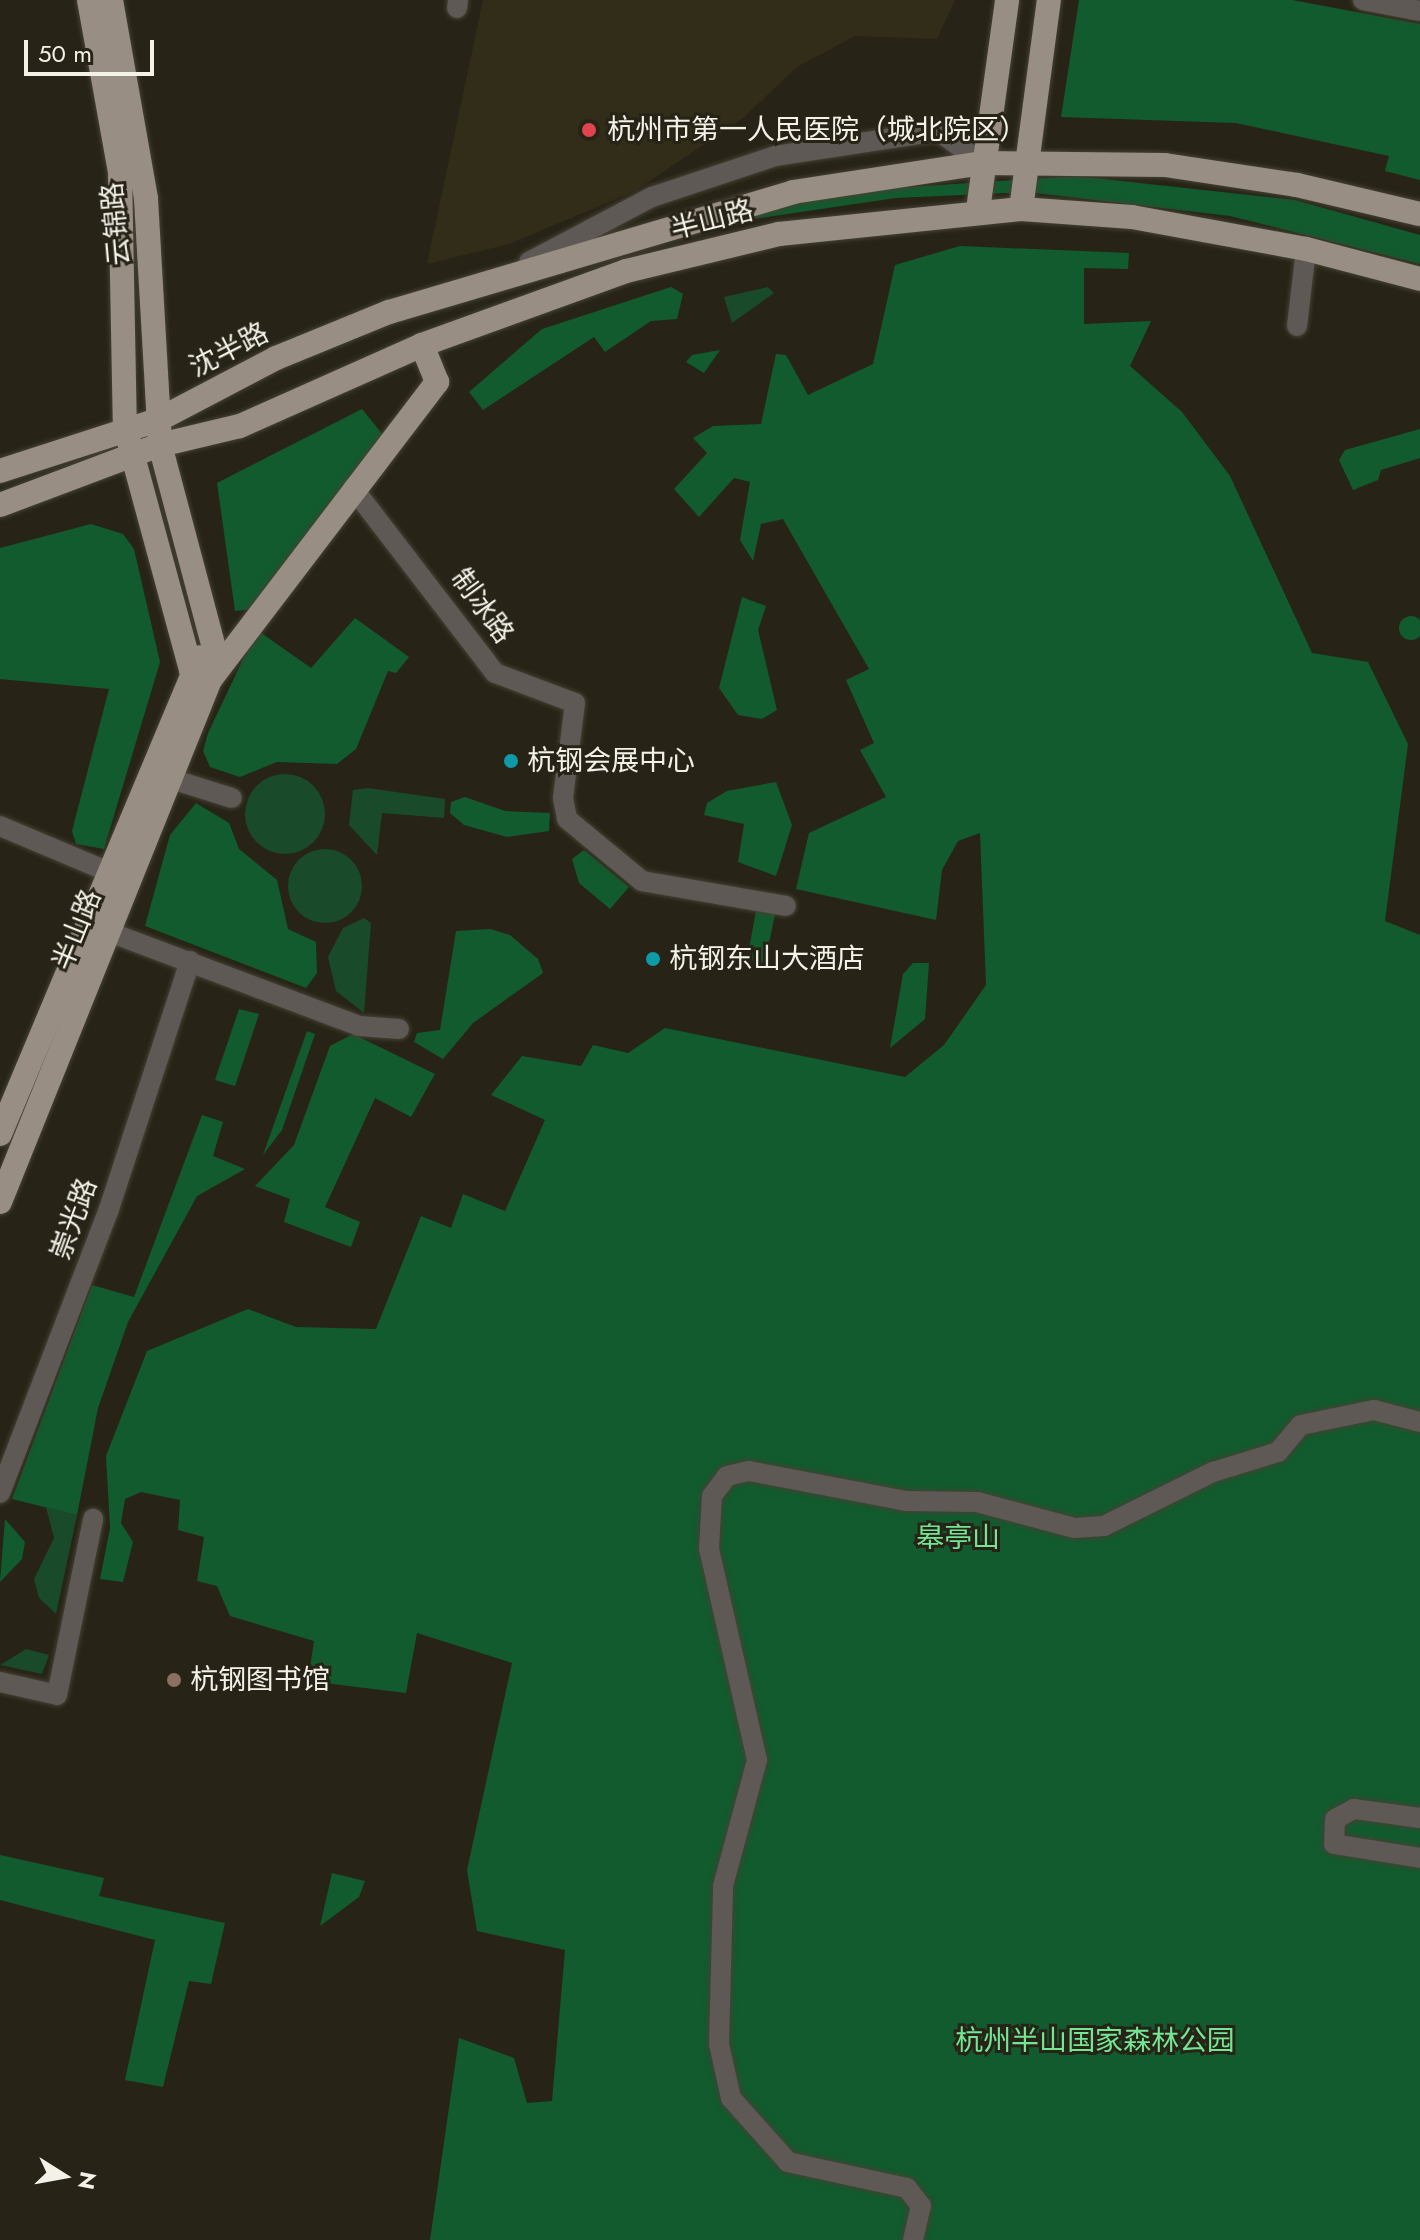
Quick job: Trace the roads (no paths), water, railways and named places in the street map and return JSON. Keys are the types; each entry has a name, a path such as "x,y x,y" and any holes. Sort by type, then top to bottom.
{"main road":[{"name":"云锦路","path":"89,0 120,173 125,427"},
{"name":"云锦路","path":"111,0 146,199 160,445"},
{"path":"978,210 982,163 1007,0"},
{"path":"1021,209 1025,161 1049,0"},
{"name":"半山路","path":"485,283 793,192 982,163 1025,161 1165,165 1297,185 1420,214"},
{"name":"半山路","path":"0,1202 109,932 120,877 207,672 437,382 422,345 626,271 779,234 978,210 1021,209 1132,217 1306,249 1418,284"},
{"name":"沈半路","path":"0,471 125,427 158,420 276,358 485,283"},
{"path":"0,505 160,445 240,426 422,345"},
{"path":"125,427 132,457 207,672"},
{"path":"160,445 213,637 207,672"},
{"name":"半山路","path":"0,1134 165,777 207,672"}],"street":[{"path":"1363,0 1420,11"},
{"name":"半山路","path":"485,283 652,197 775,156 938,131 982,163"},
{"path":"1297,326 1306,249"},
{"name":"制冰路","path":"353,488 495,673 575,703 563,798 567,819 642,881 786,906"},
{"path":"165,777 232,798"},
{"path":"0,826 120,877"},
{"path":"109,932 359,1026 399,1029"},
{"name":"崇光路","path":"0,1493 109,1209 190,961"},
{"path":"913,2240 921,2206 907,2188 788,2162 731,2098 719,2044 723,1886 757,1760 709,1549 712,1496 727,1476 749,1471 906,1501 977,1502 1075,1528 1104,1526 1213,1472 1278,1452 1301,1425 1374,1410 1420,1422"},
{"path":"0,1682 57,1695 93,1519"},
{"path":"1420,1818 1354,1809 1335,1819 1334,1844 1420,1858"}],"place":[{"name":"杭州市第一人民医院（城北院区）","path":"589,130"},
{"name":"杭钢会展中心","path":"511,761"},
{"name":"杭钢东山大酒店","path":"653,959"},
{"name":"杭钢图书馆","path":"174,1680"}],"park label":[{"name":"皋亭山","path":"958,1538"},
{"name":"杭州半山国家森林公园","path":"1095,2041"}]}
